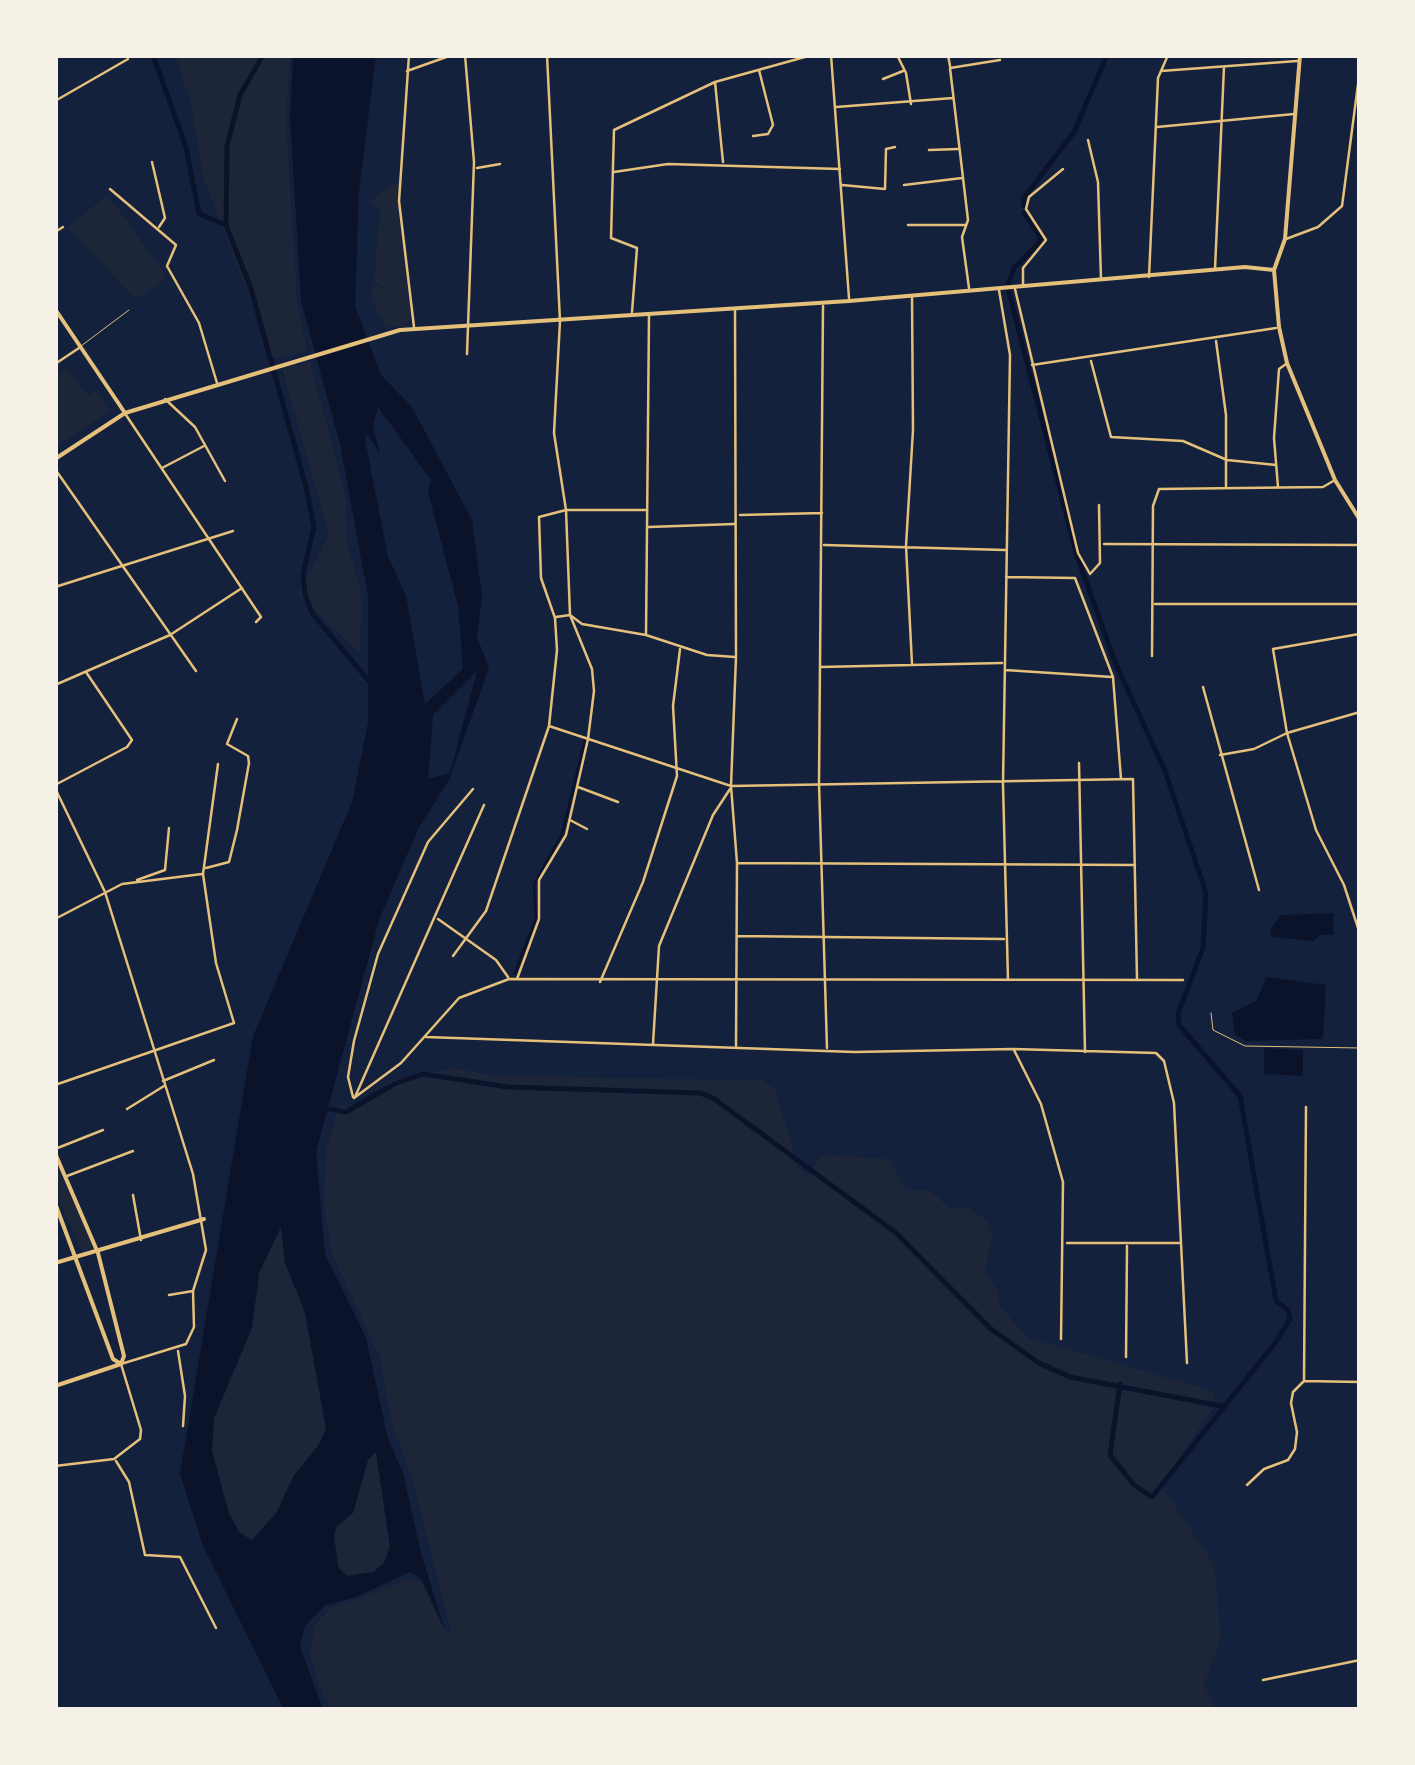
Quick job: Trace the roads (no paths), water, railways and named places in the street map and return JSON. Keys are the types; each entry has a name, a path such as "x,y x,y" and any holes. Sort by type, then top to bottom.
{"main road":[{"path":"1300,58 1285,239 1274,270 1279,327 1287,363 1335,480 1360,520"},
{"path":"55,458 125,413 382,334 414,329 849,301 1214,270 1274,270"},
{"path":"55,309 125,413"},
{"path":"55,1151 98,1252 124,1356 121,1364"},
{"path":"55,1203 79,1258 113,1358 121,1364"},
{"path":"55,1263 204,1219"},
{"path":"55,1386 121,1364"}],"street":[{"path":"409,55 408,120 399,202 414,329"},
{"path":"406,72 452,55"},
{"path":"466,55 474,168 466,354"},
{"path":"516,980 539,920 539,880 566,834 588,739 592,669 570,614 566,510 554,433 560,321 547,55"},
{"path":"632,314 636,248 612,238 612,136 619,125 715,82 812,55"},
{"path":"830,55 849,301"},
{"path":"897,55 911,104"},
{"path":"948,55 964,178 966,225 962,237 970,290"},
{"path":"1150,277 1160,70 1168,55"},
{"path":"1160,70 1300,58"},
{"path":"55,100 128,59"},
{"path":"950,68 1000,60"},
{"path":"1214,270 1224,67"},
{"path":"754,136 768,134 773,125 758,68"},
{"path":"883,79 904,70"},
{"path":"1285,239 1339,214 1347,184 1358,77"},
{"path":"715,82 723,164"},
{"path":"836,107 954,98"},
{"path":"1156,128 1295,114"},
{"path":"1088,140 1098,182 1101,281"},
{"path":"842,186 885,190 886,149 895,147"},
{"path":"929,150 960,149"},
{"path":"152,162 166,218 157,229"},
{"path":"474,168 500,164"},
{"path":"612,172 668,164 840,169"},
{"path":"1024,286 1023,268 1046,240 1026,209 1029,197 1063,169"},
{"path":"904,185 964,178"},
{"path":"110,189 176,245 167,266 199,323 217,383"},
{"path":"908,225 966,225"},
{"path":"55,232 63,227"},
{"path":"1014,287 1078,554 1090,574 1100,563 1099,504"},
{"path":"1000,288 1010,356 1002,784 1008,980"},
{"path":"912,295 912,468 906,546 912,664"},
{"path":"823,302 819,783 820,936 827,1049"},
{"path":"735,308 736,657 731,786 737,863 736,1047"},
{"path":"646,635 649,314"},
{"path":"1030,365 1216,340 1279,327"},
{"path":"1216,340 1226,486"},
{"path":"55,364 81,347"},
{"path":"1091,359 1111,437 1183,441 1227,460 1276,464"},
{"path":"1278,487 1279,369 1287,363"},
{"path":"164,399 195,426 225,481"},
{"path":"125,413 242,586 261,617 256,622"},
{"path":"161,468 204,445"},
{"path":"55,469 196,671"},
{"path":"1152,656 1152,506 1159,489 1323,487 1335,480"},
{"path":"453,956 486,911 549,726 557,679 555,618 541,578 537,524 544,514 566,510 647,510"},
{"path":"737,516 823,514"},
{"path":"648,527 736,524"},
{"path":"55,586 121,562 233,531"},
{"path":"1102,544 1360,544"},
{"path":"823,546 1004,550"},
{"path":"1004,576 1075,578 1113,677 1122,780"},
{"path":"55,684 170,635 236,595 242,586"},
{"path":"1154,604 1360,604"},
{"path":"555,618 570,614"},
{"path":"570,614 582,624 736,657"},
{"path":"1360,676 1360,634 1273,649 1287,733 1316,830 1344,885 1360,934"},
{"path":"600,982 642,882 676,769 673,706 680,648"},
{"path":"820,667 1004,663"},
{"path":"55,1466 114,1459 133,1448 141,1430 121,1364 178,1349 194,1327 194,1291 206,1250 204,1219 104,892 55,786 130,744 86,670"},
{"path":"1003,670 1113,677"},
{"path":"1203,687 1259,890"},
{"path":"1220,755 1254,748 1287,733 1360,712"},
{"path":"136,881 204,871 229,862 249,764 248,756 228,744 237,719"},
{"path":"549,726 731,786 1002,784 1133,778 1137,980"},
{"path":"1078,763 1080,981 1085,1052"},
{"path":"55,1086 153,1055 234,1023 216,963 204,871 218,764"},
{"path":"576,786 618,802"},
{"path":"653,1046 654,981 662,938 714,814 731,786"},
{"path":"354,1098 348,1077 378,954 428,842 473,789"},
{"path":"354,1098 484,805"},
{"path":"569,820 587,829"},
{"path":"55,918 104,892 165,870 169,828"},
{"path":"737,863 1137,865"},
{"path":"437,918 496,960 509,980"},
{"path":"736,936 1005,939"},
{"path":"354,1098 426,1037 459,998 509,980 1184,980"},
{"path":"426,1037 653,1046 1156,1053 1164,1061 1174,1103 1188,1362"},
{"path":"1013,1049 1041,1104 1056,1146 1065,1196 1061,1339"},
{"path":"128,1109 163,1084 214,1060"},
{"path":"1304,1382 1306,1107"},
{"path":"55,1151 103,1130"},
{"path":"65,1177 133,1151"},
{"path":"132,1196 141,1240"},
{"path":"1065,1243 1182,1242"},
{"path":"1126,1357 1127,1244"},
{"path":"170,1295 194,1291"},
{"path":"178,1349 186,1396 183,1426"},
{"path":"1247,1485 1264,1469 1288,1460 1295,1448 1297,1432 1290,1403 1293,1392 1304,1382 1360,1382"},
{"path":"114,1459 129,1482 145,1555 180,1557 216,1628"},
{"path":"1263,1680 1360,1660"}],"lane":[{"path":"81,347 83,340 130,310"},
{"path":"1211,1013 1213,1030 1245,1046 1360,1048"}],"waterway":[{"path":"153,55 186,147 199,214 226,225 227,146 240,95 263,55"},
{"path":"1024,206 1023,199 1074,132 1107,55"},
{"path":"1008,284 1014,268 1039,243 1040,236 1024,213"},
{"path":"226,225 251,289 306,487 314,527 303,575 305,594 312,613 368,680"},
{"path":"1009,292 1076,553 1115,662 1165,771 1206,893 1203,948 1178,1014 1179,1025 1240,1096 1276,1301 1288,1310 1290,1319 1152,1497 1134,1485 1110,1455 1120,1384"},
{"path":"515,973 536,918 534,884 562,834 585,740"},
{"path":"330,1109 346,1112 394,1084 423,1074 508,1087 700,1093 713,1098 895,1232 991,1329 1039,1363 1070,1377 1221,1406"}]}
